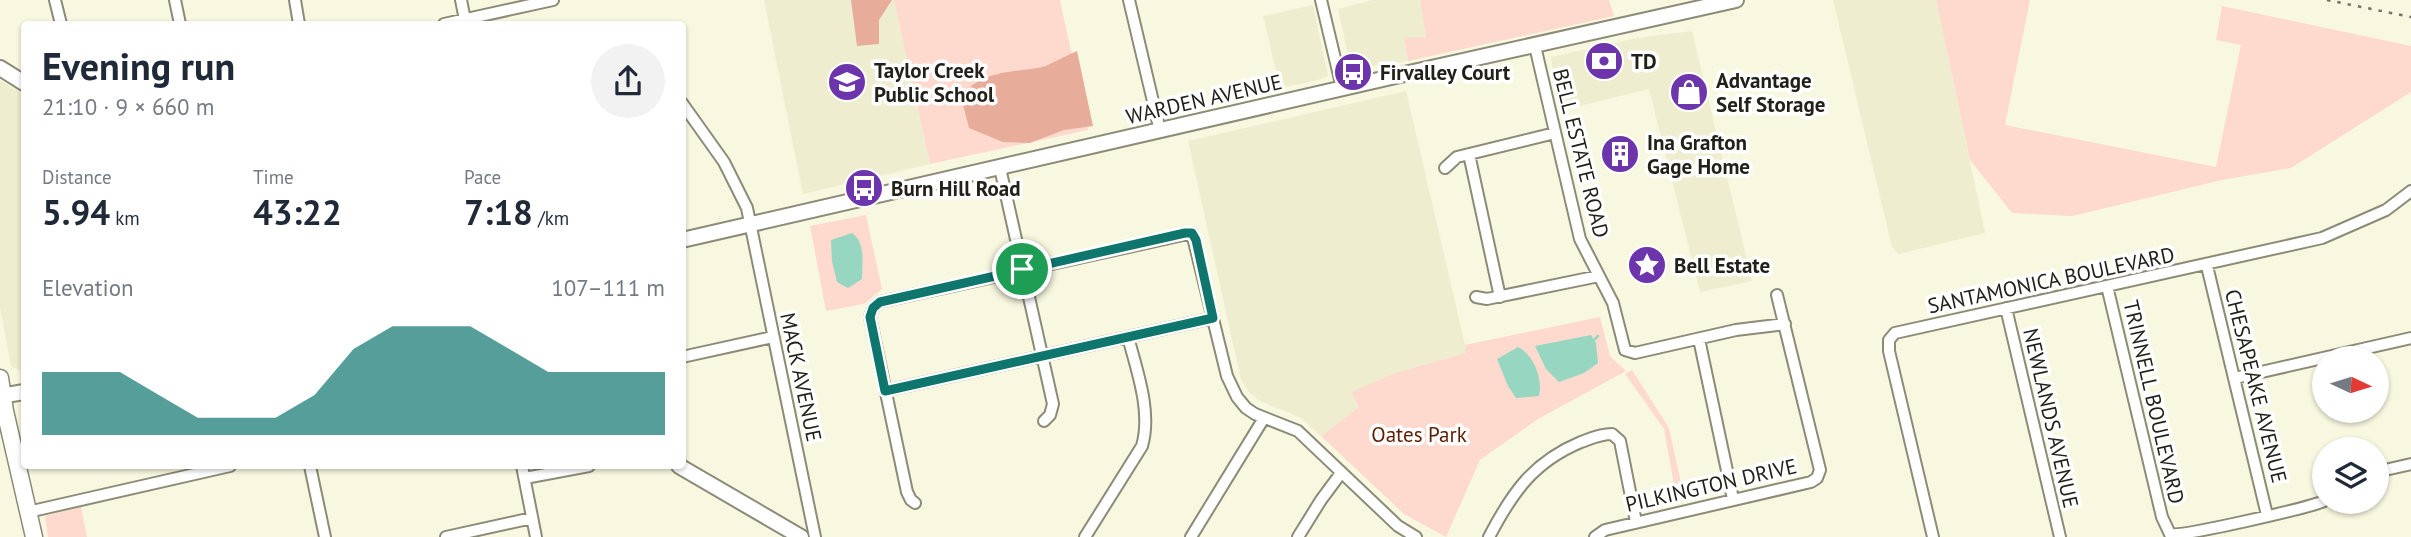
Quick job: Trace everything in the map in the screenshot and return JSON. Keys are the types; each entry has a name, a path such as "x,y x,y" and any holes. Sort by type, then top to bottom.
{"main road":[{"name":"WARDEN AVENUE","path":"686,239 1736,0"},
{"path":"0,68 21,81"},
{"path":"0,378 13,392 21,456"},
{"path":"23,469 34,537"},
{"path":"684,469 801,537"}],"street":[{"path":"55,0 60,21"},
{"path":"175,0 179,21"},
{"path":"295,0 298,21"},
{"path":"461,0 465,20"},
{"path":"460,21 554,0"},
{"path":"1129,0 1160,131"},
{"path":"1321,0 1342,88"},
{"name":"BELL ESTATE ROAD","path":"1535,46 1580,239 1613,303 1625,350 1635,353 1736,330 1785,324"},
{"path":"686,109 724,162 747,208 749,225"},
{"path":"1445,168 1457,157 1555,133"},
{"path":"1469,154 1500,297"},
{"path":"1000,168 1053,404 1050,415 1044,421"},
{"name":"SANTAMONICA BOULEVARD","path":"1933,537 1889,340 1895,333 2207,266 2322,238 2386,210 2411,191"},
{"name":"MACK AVENUE","path":"749,225 815,537"},
{"path":"915,503 907,492 885,391 870,317 873,308 880,302 1192,233 1227,376 1237,397 1246,408 1298,431 1398,526 1416,537"},
{"name":"CHESAPEAKE AVENUE","path":"2207,266 2267,515"},
{"path":"1476,297 1500,297 1599,276"},
{"name":"TRINNELL BOULEVARD","path":"2107,286 2165,528 2174,536 2209,533 2312,504"},
{"name":"PILKINGTON DRIVE","path":"1595,537 1605,530 1811,482 1817,478 1820,470 1777,295"},
{"name":"NEWLANDS AVENUE","path":"2006,308 2060,537"},
{"path":"885,391 1213,318"},
{"path":"686,357 773,337"},
{"path":"1085,537 1142,446 1146,432 1147,418 1128,337"},
{"path":"2235,378 2411,338"},
{"path":"1699,339 1733,499"},
{"path":"1191,537 1264,418"},
{"path":"1489,537 1509,499 1525,479 1546,461 1602,434 1612,434 1620,441 1636,522"},
{"path":"2389,469 2411,464"},
{"path":"28,512 217,469"},
{"path":"311,469 326,537"},
{"path":"523,469 536,537"},
{"path":"525,478 573,469"},
{"path":"1298,537 1341,473"},
{"path":"446,537 532,518"}],"shaded area":[{"name":"Taylor Creek Public School","path":"764,0 894,0 930,164 803,194"},
{"path":"851,0 892,0 879,20 879,44 857,46"},
{"path":"1373,0 1420,0 1426,37 1404,39 1408,61 1351,69 1338,9"},
{"path":"1833,0 1936,0 1985,233 1898,254 1892,247"},
{"path":"1313,5 1328,76 1280,88 1263,16"},
{"path":"1692,31 1752,281 1700,292 1649,89 1559,111 1551,57 1637,38"},
{"path":"1077,51 1093,126 1064,130 1030,143 1003,142 969,128 961,97 969,88 988,77 1042,67"},
{"path":"0,80 21,93 21,371 11,366 0,307"},
{"path":"1406,91 1467,353 1395,373 1353,392 1359,407 1321,436 1301,418 1260,401 1249,392 1241,380 1188,141"}],"green space":[{"path":"894,0 1060,0 1088,130 930,164"},
{"path":"1420,0 1609,0 1614,16 1408,61 1404,38 1426,37"},
{"path":"1936,0 2030,0 2005,125 2216,167 2241,45 2216,40 2222,6 2411,46 2411,92 2291,168 2222,180 2072,216 2012,213 1970,160"},
{"path":"866,215 882,289 864,304 826,311 810,226"},
{"name":"Oates Park","path":"1600,317 1610,356 1626,371 1538,419 1480,460 1446,537 1404,514 1321,436 1359,407 1352,392 1395,373 1466,353 1465,345"},
{"path":"1632,370 1669,428 1685,501 1677,502 1664,429 1625,374"},
{"path":"81,507 87,537 48,537 45,516"}],"water":[{"path":"852,233 861,248 862,279 848,288 837,282 831,240"},
{"path":"1591,335 1596,343 1598,363 1584,373 1559,382 1546,369 1535,346"},
{"path":"1518,347 1529,356 1536,368 1540,382 1539,396 1516,398 1508,386 1497,359"}],"waterway":[{"path":"1594,340 1598,336"}],"railway":[{"path":"2327,0 2411,17"}],"place":[{"name":"TD","path":"1604,61"},
{"name":"Firvalley Court","path":"1353,72"},
{"name":"Taylor Creek Public School","path":"847,82"},
{"name":"Advantage Self Storage","path":"1689,92"},
{"name":"Ina Grafton Gage Home","path":"1620,154"},
{"name":"Burn Hill Road","path":"864,188"},
{"name":"Bell Estate","path":"1647,265"}],"route":[{"path":"1192,233 1196,240 1213,318 885,391 870,317 873,308 880,302 1022,269 1192,233"}]}
